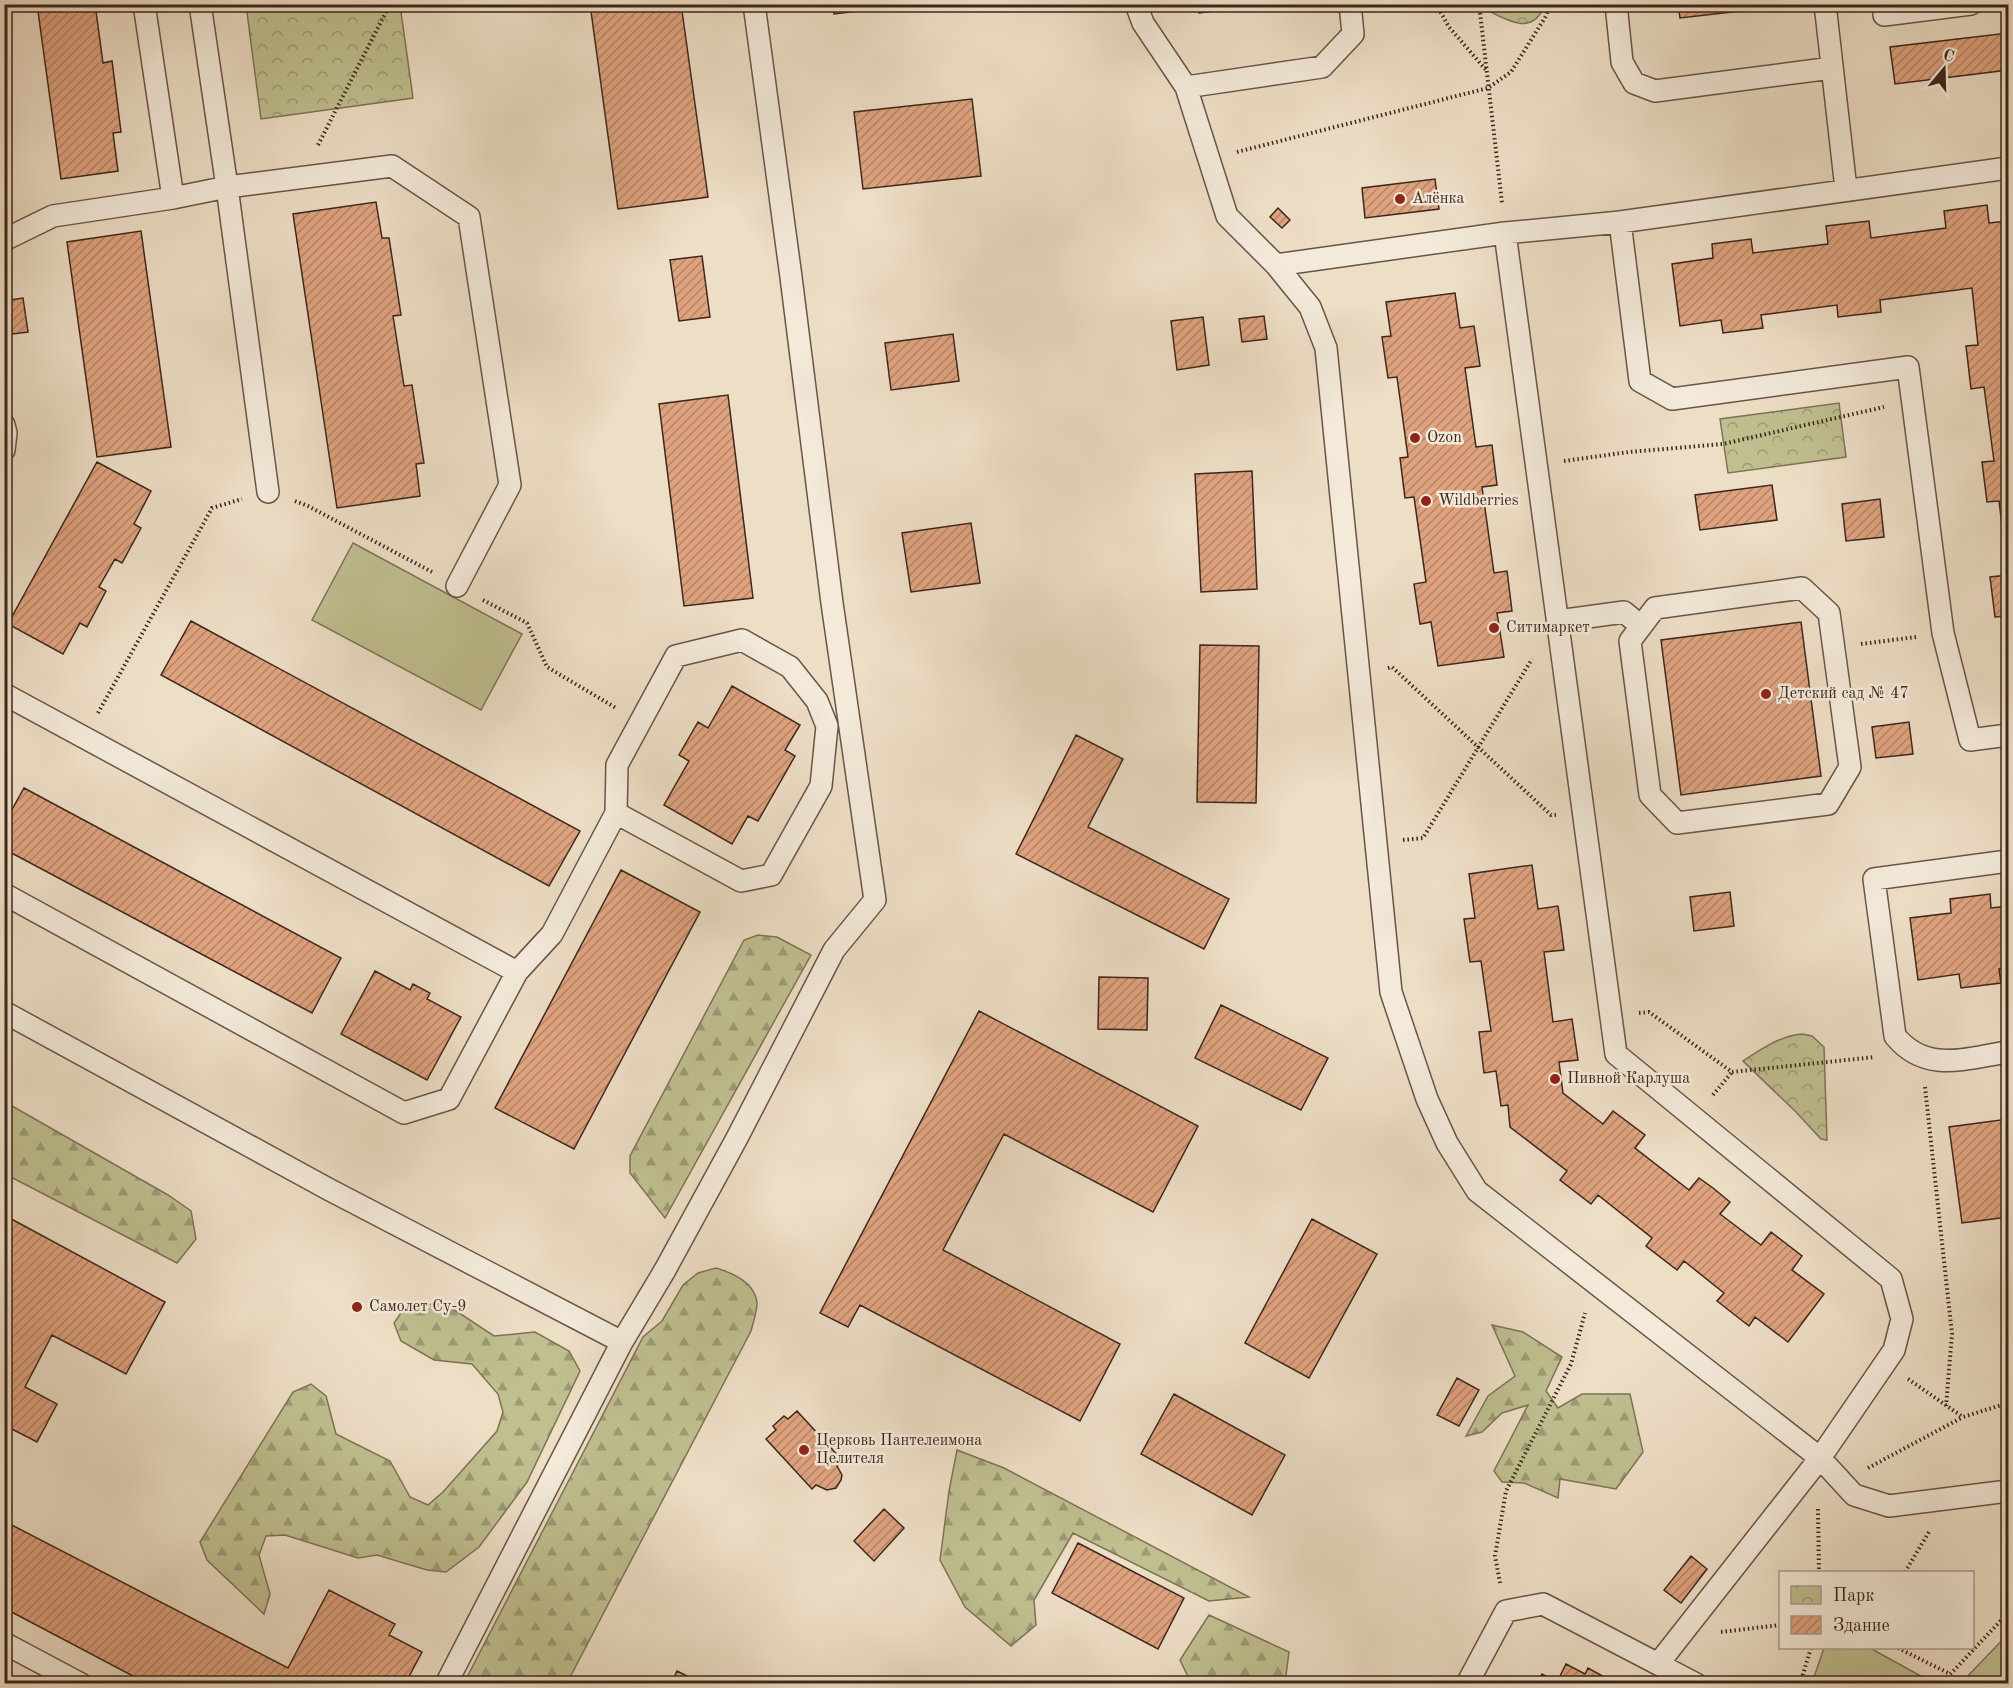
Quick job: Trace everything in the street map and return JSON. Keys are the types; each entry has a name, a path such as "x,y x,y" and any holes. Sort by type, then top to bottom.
{"lane":[{"path":"144,4 172,198"},
{"path":"200,4 268,492"},
{"path":"446,1683 622,1342 665,1270 737,1138 834,950 875,900 832,603 790,265 754,4"},
{"path":"1136,4 1143,23 1186,87 1227,216 1276,265 1310,307 1326,348 1391,992 1427,1099 1447,1143 1477,1191 1820,1458 1854,1495 1889,1506 2008,1491"},
{"path":"1186,87 1322,66 1353,34 1350,4"},
{"path":"1616,4 1622,62 1634,83 1655,91 1832,68"},
{"path":"1825,4 1846,189"},
{"path":"1884,15 1971,4"},
{"path":"4,240 53,216 172,198 227,187 392,166 469,217 510,485 457,586"},
{"path":"1276,265 1505,233 1620,222 2008,168"},
{"path":"1620,222 1640,381 1672,399 1908,367 1943,633 1970,740 2008,735"},
{"path":"1505,233 1616,1054 1891,1279 1902,1319 1894,1350 1820,1458 1658,1664"},
{"path":"4,425 6,433 4,450"},
{"path":"1803,588 1829,613 1834,648 1850,767 1828,804 1677,823 1650,795 1630,641 1655,608 1803,588"},
{"path":"1558,621 1624,612 1641,626"},
{"path":"4,894 404,1113 449,1099 517,972 552,933 616,813 617,765 676,656 742,639 790,667 817,701 827,726 821,786 771,875 741,881 616,813"},
{"path":"4,694 517,972"},
{"path":"2008,861 1874,879 1894,1036 1913,1053 1942,1061 2008,1052"},
{"path":"4,1012 341,1195 622,1342"},
{"path":"1467,1683 1506,1611 1543,1604 1696,1683"},
{"path":"4,1643 81,1683"}],"path":[{"path":"302,178 390,4"},
{"path":"1055,4 1064,6 1080,4"},
{"path":"1436,4 1449,27 1486,71"},
{"path":"1479,4 1505,233"},
{"path":"1209,159 1488,88 1511,72 1546,16 1550,4"},
{"path":"1537,465 1629,452 1724,444 1913,401"},
{"path":"85,737 212,508 268,492 308,506 527,623 547,667 640,723"},
{"path":"1834,648 1908,638"},
{"path":"1376,842 1423,838 1531,659 1562,655"},
{"path":"1359,670 1392,667 1551,815 1584,811"},
{"path":"1611,1017 1649,1011 1732,1072 1913,1053 1952,1334 1946,1406"},
{"path":"1506,1611 1495,1556 1506,1491 1571,1364 1594,1283"},
{"path":"1885,1364 1963,1417 2008,1403"},
{"path":"1906,1571 1935,1521 1942,1500"},
{"path":"1974,1649 2008,1613"},
{"path":"1679,1637 1779,1625"},
{"path":"1800,1683 1810,1649"},
{"path":"1902,1649 1950,1674"},
{"path":"1941,1683 1974,1649"}],"green space":[{"path":"1488,4 1545,5 1534,20 1520,23 1489,11"},
{"path":"246,5 400,5 413,98 261,119"},
{"path":"1839,403 1846,457 1728,473 1720,419"},
{"path":"353,543 522,634 481,710 312,620"},
{"path":"758,935 777,937 811,955 665,1218 630,1173 630,1156 744,940"},
{"path":"1802,1034 1812,1036 1824,1047 1827,1140 1821,1139 1743,1061 1778,1040"},
{"path":"5,1102 168,1195 191,1211 196,1239 177,1263 5,1174"},
{"path":"716,1268 736,1276 752,1289 757,1303 751,1331 567,1683 464,1683 643,1337 662,1321 683,1285 698,1273"},
{"path":"444,1303 494,1336 535,1332 569,1351 580,1371 527,1482 479,1547 446,1572 427,1570 377,1555 358,1558 285,1535 266,1536 259,1555 270,1594 264,1614 207,1560 200,1542 293,1392 311,1384 326,1396 336,1434 390,1461 410,1497 428,1505 443,1492 497,1431 503,1412 498,1394 472,1364 434,1360 401,1341 394,1323 405,1307"},
{"path":"1492,1325 1523,1332 1562,1357 1546,1391 1558,1408 1582,1394 1630,1394 1643,1452 1616,1489 1560,1479 1558,1498 1524,1483 1502,1482 1494,1471 1528,1405 1502,1413 1482,1432 1466,1436 1488,1396 1515,1376"},
{"path":"957,1450 1004,1468 1249,1597 1209,1601 1073,1533 1034,1600 1036,1625 1011,1646 965,1607 940,1560"},
{"path":"1209,1615 1289,1652 1285,1683 1191,1683 1180,1660"},
{"path":"2008,1634 2008,1683 1961,1683 1962,1682"},
{"path":"1824,1649 1872,1649 1928,1680 1924,1684 1812,1683"}],"building":[{"path":"37,4 95,4 103,63 112,61 121,132 113,133 118,171 61,179"},
{"path":"590,4 681,4 708,197 618,209"},
{"path":"833,4 920,4 834,14"},
{"path":"1198,4 1272,4 1199,13"},
{"path":"1678,4 1758,4 1758,9 1680,18"},
{"path":"2008,33 2008,70 1895,84 1890,47"},
{"path":"972,99 981,176 863,189 854,112"},
{"name":"Алёнка","path":"1435,179 1439,209 1365,218 1362,188"},
{"path":"376,202 382,238 389,238 401,315 393,316 404,386 412,385 424,463 416,464 420,496 337,508 293,214"},
{"path":"1987,205 1989,223 2008,221 2008,575 1999,501 1987,502 1982,462 1994,461 1984,387 1971,389 1966,346 1978,345 1972,288 1880,300 1881,312 1838,317 1837,305 1761,315 1763,328 1723,333 1721,320 1680,326 1672,264 1713,258 1712,244 1751,239 1753,253 1828,244 1826,226 1869,221 1871,238 1946,228 1944,211"},
{"path":"1278,208 1290,220 1282,228 1270,217"},
{"path":"141,231 171,447 97,457 67,242"},
{"path":"702,256 710,317 679,321 670,260"},
{"path":"1455,293 1460,328 1474,326 1480,366 1465,368 1476,447 1492,445 1497,485 1482,487 1494,573 1507,571 1512,611 1497,613 1504,657 1438,666 1431,622 1420,624 1414,584 1426,582 1414,497 1405,498 1400,458 1408,457 1397,377 1388,378 1382,337 1391,336 1386,302"},
{"path":"23,298 28,332 4,335 4,301"},
{"path":"1264,316 1267,339 1242,342 1239,319"},
{"path":"1203,317 1209,365 1177,370 1171,321"},
{"path":"953,334 959,381 891,390 885,343"},
{"path":"728,395 753,598 684,606 659,404"},
{"path":"97,462 151,491 134,524 141,528 122,563 115,559 99,587 106,591 87,627 80,623 63,654 8,624"},
{"path":"1252,471 1257,589 1201,592 1195,474"},
{"path":"1772,485 1777,520 1700,530 1695,495"},
{"path":"1880,499 1884,537 1846,541 1842,504"},
{"path":"971,523 980,583 911,592 902,533"},
{"path":"2008,575 2008,636 2006,616 1995,617 1990,577"},
{"path":"191,621 580,831 549,886 161,675"},
{"path":"1801,622 1821,776 1681,795 1661,640"},
{"path":"1200,645 1259,646 1256,803 1197,802"},
{"path":"732,686 800,725 785,750 795,756 758,821 748,816 732,844 664,805 689,761 679,755 698,722 708,728"},
{"path":"1909,722 1913,754 1876,758 1872,727"},
{"path":"1076,735 1123,759 1088,827 1229,899 1204,949 1016,854"},
{"path":"24,788 341,958 312,1013 4,849 4,824"},
{"path":"1532,865 1538,909 1558,906 1561,927 1564,950 1544,952 1553,1022 1572,1019 1578,1060 1559,1062 1563,1093 1603,1124 1613,1111 1645,1135 1635,1148 1689,1190 1699,1178 1713,1188 1730,1202 1720,1214 1761,1245 1771,1232 1802,1256 1792,1270 1824,1294 1788,1342 1755,1317 1749,1326 1717,1301 1724,1293 1684,1261 1677,1270 1646,1246 1652,1238 1598,1195 1591,1204 1560,1180 1567,1171 1510,1127 1508,1105 1501,1106 1496,1071 1484,1073 1479,1032 1491,1031 1481,961 1470,962 1464,919 1475,918 1469,874"},
{"path":"621,870 700,912 574,1149 495,1108"},
{"path":"1730,892 1734,926 1694,931 1690,897"},
{"path":"1990,894 1991,908 2008,906 2008,968 1999,969 2001,983 1961,988 1959,974 1918,980 1910,918 1951,913 1950,899"},
{"path":"375,971 410,990 413,984 430,993 427,999 461,1017 427,1080 341,1034"},
{"path":"1099,977 1148,978 1147,1030 1098,1029"},
{"path":"1221,1005 1328,1058 1301,1110 1195,1058"},
{"path":"979,1011 1198,1126 1153,1212 1004,1134 943,1250 1120,1344 1080,1421 860,1305 848,1327 820,1313"},
{"path":"2008,1119 2008,1217 1962,1223 1949,1127"},
{"path":"4,1215 165,1302 126,1374 52,1335 25,1387 57,1404 37,1442 4,1425"},
{"path":"1312,1219 1377,1254 1309,1378 1245,1343"},
{"path":"1457,1378 1479,1390 1459,1426 1437,1415"},
{"path":"1174,1394 1285,1455 1252,1515 1141,1454"},
{"name":"Церковь Пантелеимона Целителя","path":"797,1411 843,1461 837,1466 842,1475 836,1488 827,1490 816,1485 812,1489 766,1439 776,1430 773,1426 784,1416 788,1419"},
{"path":"884,1509 904,1528 874,1561 854,1541"},
{"path":"4,1521 288,1668 329,1590 395,1624 389,1635 422,1652 405,1684 148,1684 4,1608"},
{"path":"1078,1543 1184,1598 1158,1649 1052,1593"},
{"path":"1691,1556 1707,1569 1681,1603 1664,1590"},
{"path":"1566,1664 1585,1674 1588,1668 1617,1684 1537,1684 1542,1674 1557,1682"},
{"path":"677,1671 703,1684 671,1684"}],"place":[{"name":"Алёнка","path":"1400,199"},
{"name":"Ozon","path":"1415,438"},
{"name":"Wildberries","path":"1426,501"},
{"name":"Ситимаркет","path":"1494,628"},
{"name":"Детский сад № 47","path":"1766,694"},
{"name":"Пивной Карлуша","path":"1555,1079"},
{"name":"Самолет Су-9","path":"357,1307"},
{"name":"Церковь Пантелеимона Целителя","path":"804,1450"}]}
